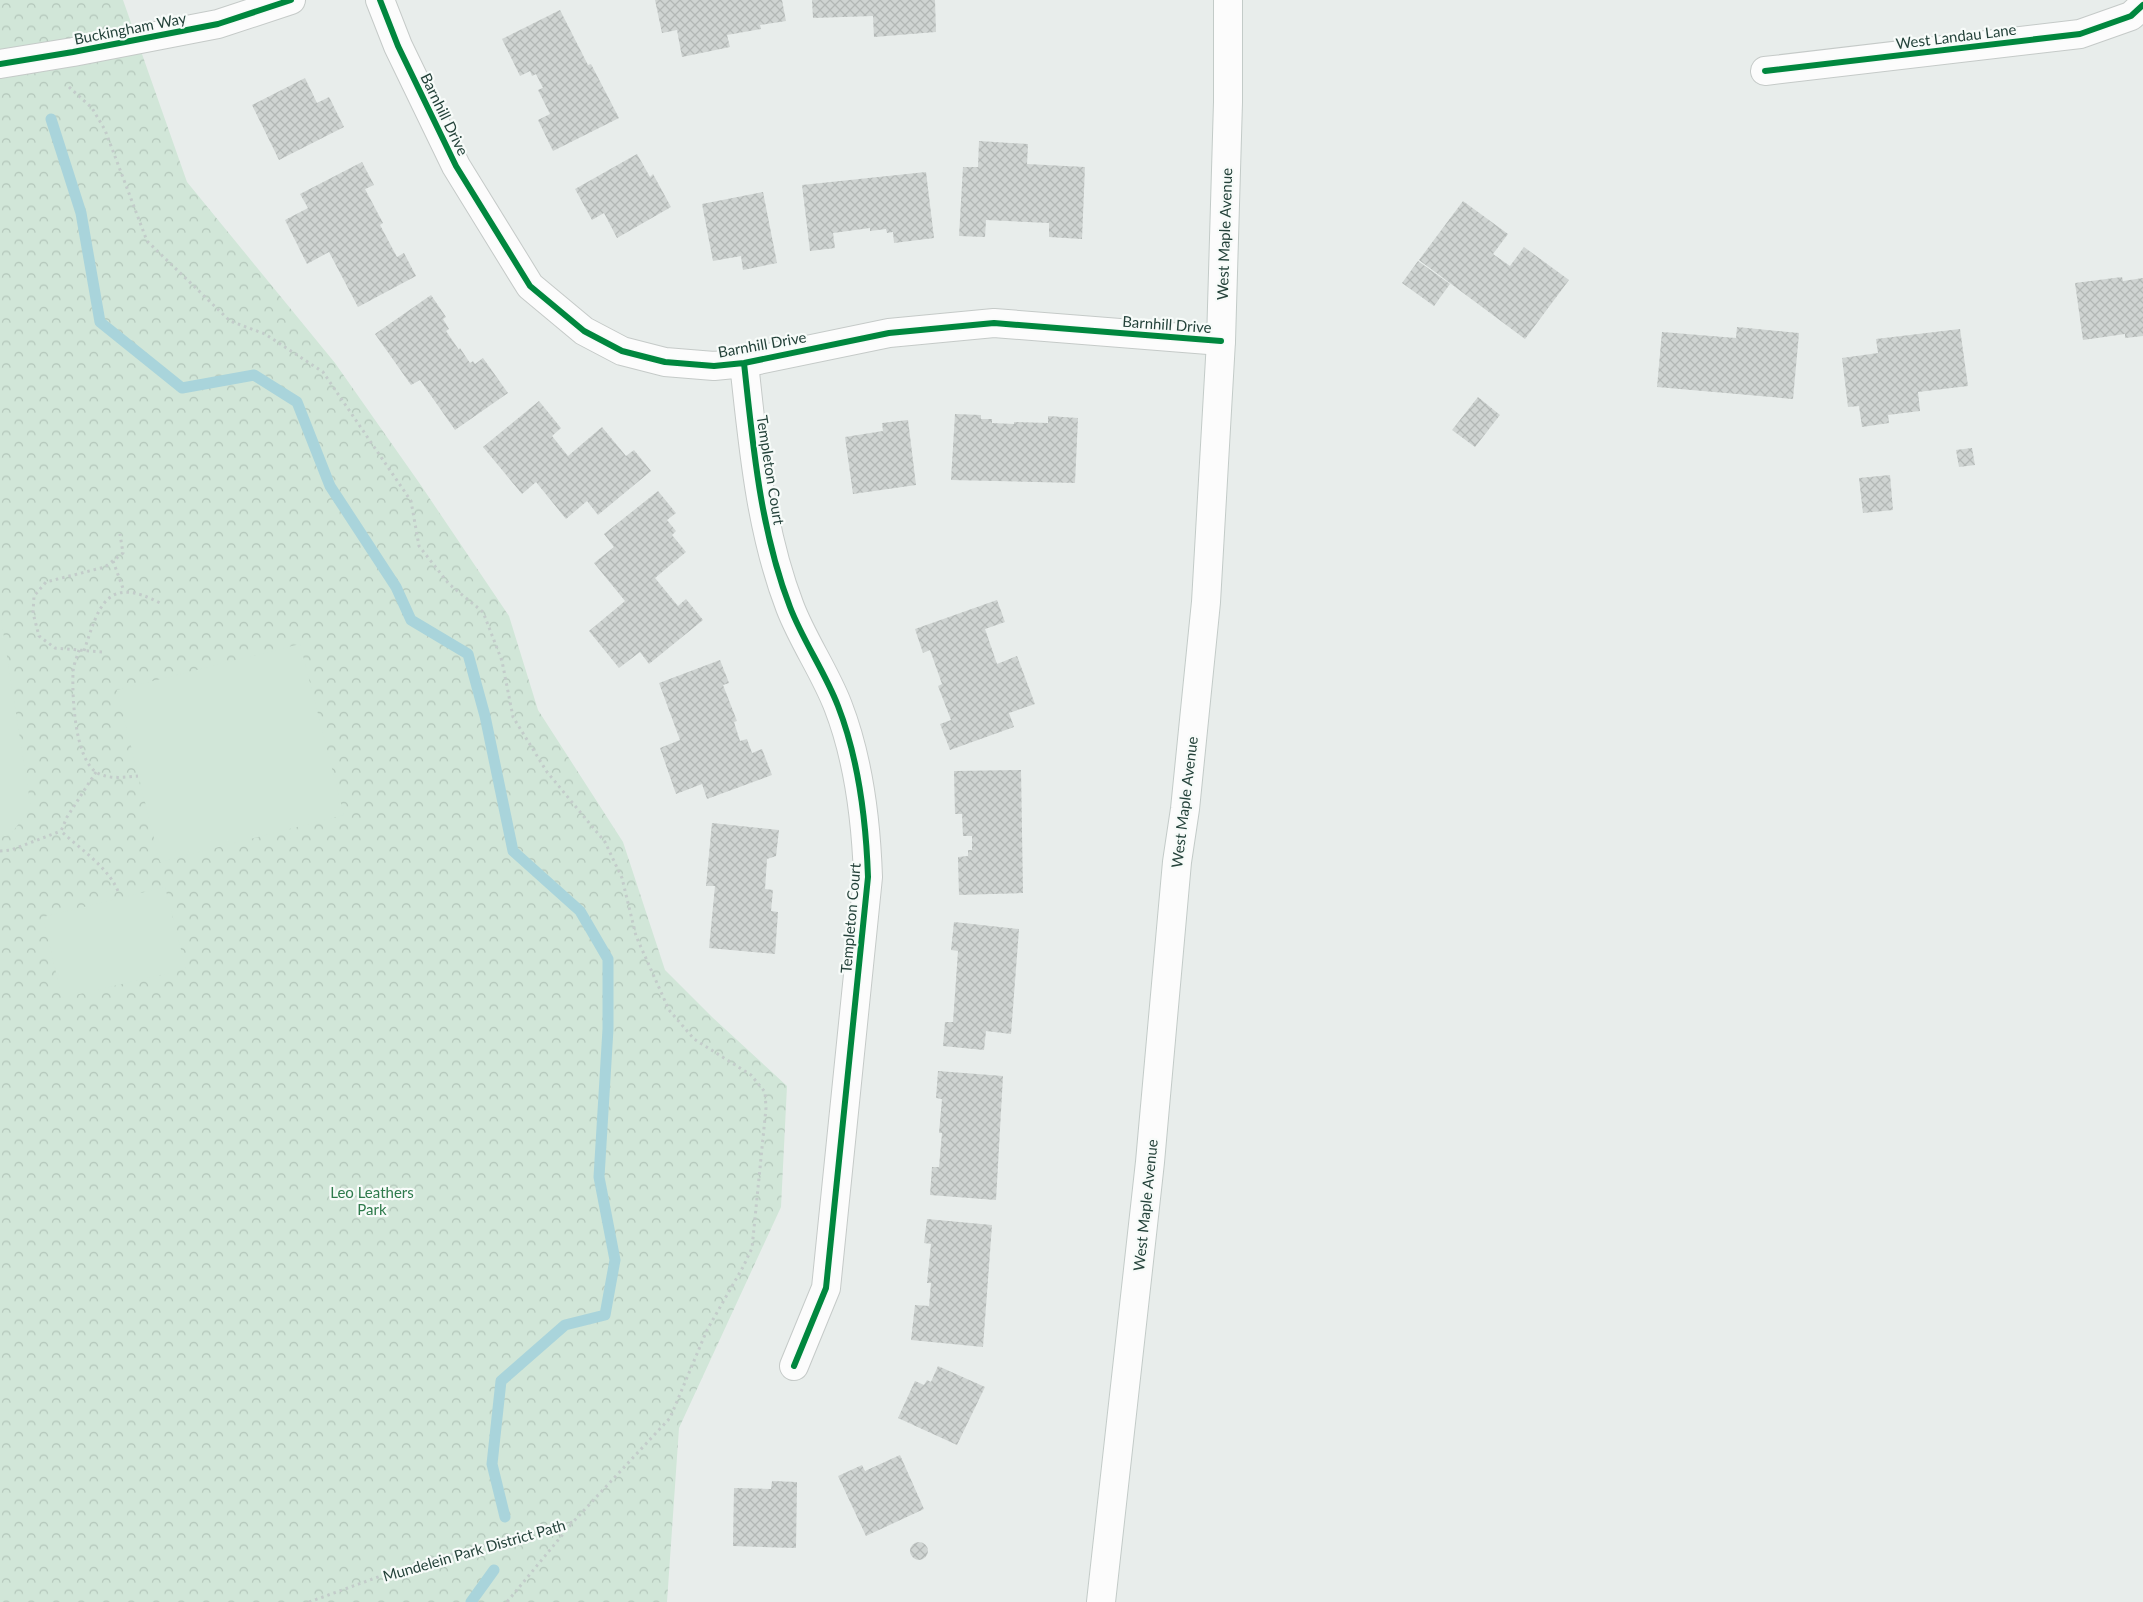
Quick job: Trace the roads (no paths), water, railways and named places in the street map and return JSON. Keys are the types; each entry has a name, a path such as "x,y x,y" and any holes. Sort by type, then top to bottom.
{"street":[{"name":"Buckingham Way","path":"0,64 218,24 290,0"},
{"name":"Barnhill Drive","path":"380,0 398,46 456,166 530,286 584,331 622,351 665,362 714,366 744,363 889,333 994,324 1221,341"},
{"name":"West Maple Avenue","path":"1101,1602 1150,1162 1177,862 1185,809 1205,612 1221,341 1228,102 1228,0"},
{"name":"West Landau Lane","path":"1765,70 2080,34 2130,16 2143,5"},
{"name":"Templeton Court","path":"744,363 762,514 790,608 838,706 859,781 867,837 868,877 826,1288 794,1366"}],"waterway":[{"path":"51,119 81,213 100,322 182,388 254,375 297,402 330,486 396,587 411,620 468,654 485,716 513,851 580,911 608,959 608,1029 599,1177 615,1260 605,1315 565,1325 501,1381 492,1464 505,1517"},
{"path":"471,1602 494,1570"}],"park label":[{"name":"Leo Leathers Park","path":"372,1200"}]}
